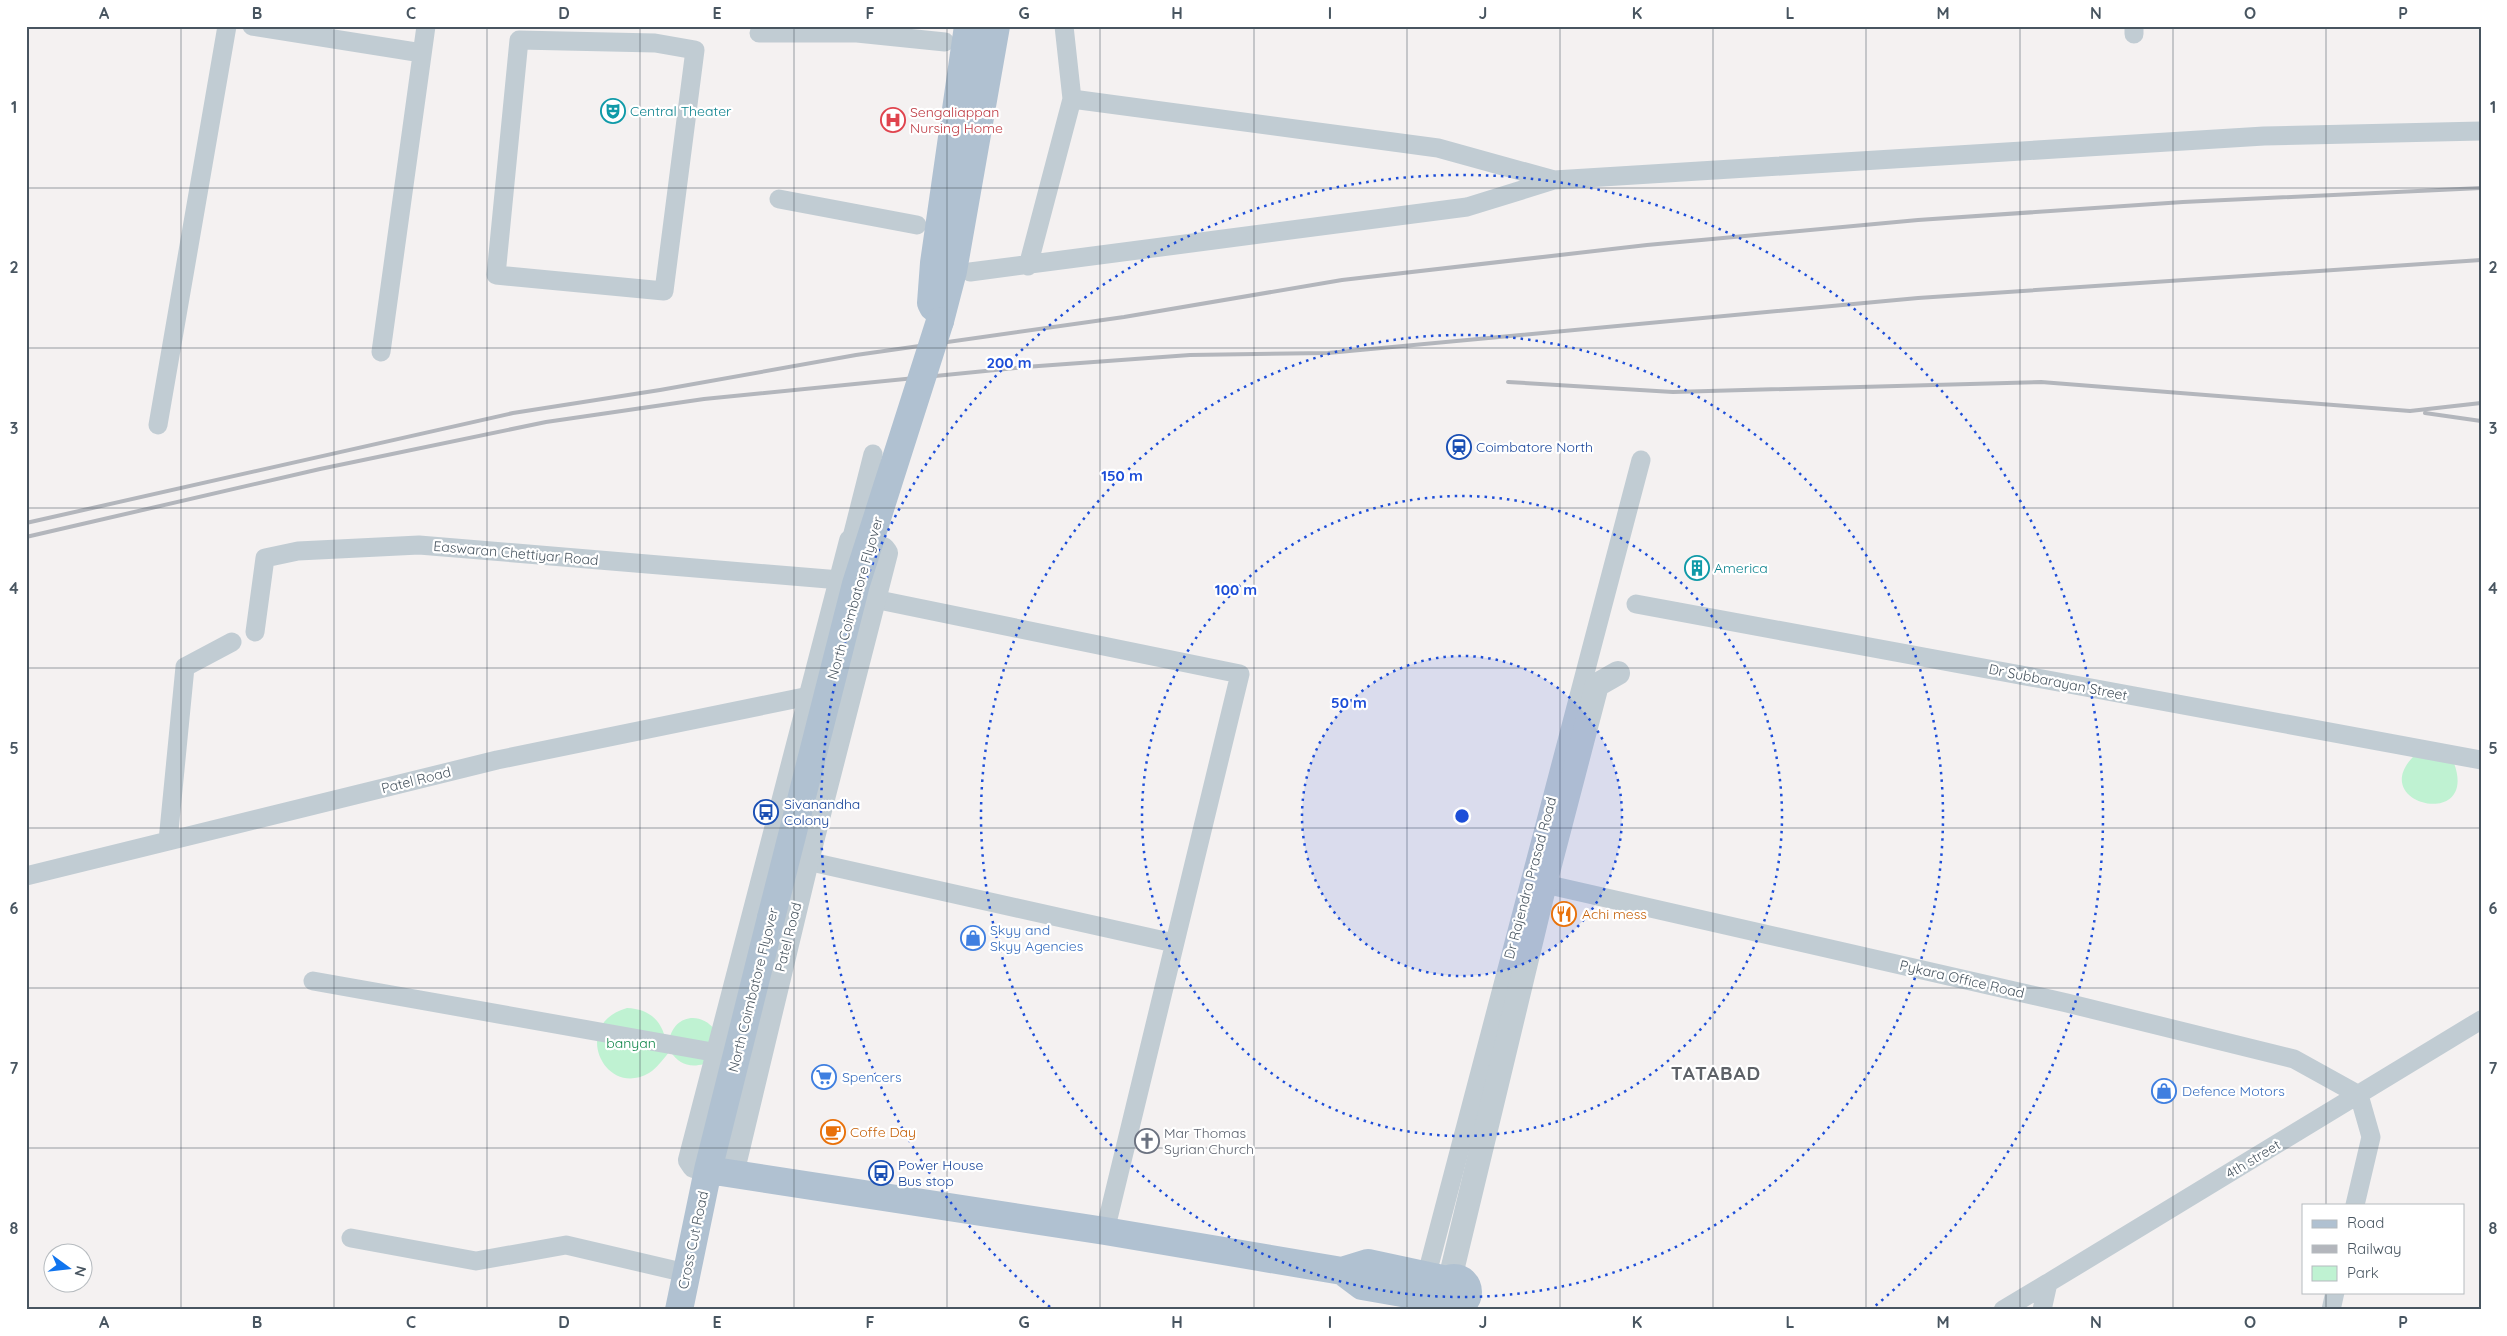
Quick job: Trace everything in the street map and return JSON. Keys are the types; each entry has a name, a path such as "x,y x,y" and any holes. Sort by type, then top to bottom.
{"main road":[{"path":"940,321 931,303 934,263 968,26"},
{"name":"North Coimbatore Flyover","path":"720,1172 723,1106 856,584 940,321 955,261 996,26"},
{"path":"720,1172 1105,1231 1342,1271 1362,1286 1451,1293"},
{"name":"Cross Cut Road","path":"678,1310 686,1273 720,1172"}],"street":[{"path":"158,425 227,26"},
{"path":"252,26 422,53"},
{"path":"381,352 426,26"},
{"path":"1028,266 1072,99 1064,26"},
{"path":"760,33 857,33 945,42"},
{"path":"656,35 695,50 664,291 496,275 519,40 656,35"},
{"path":"1072,99 1438,148 1554,180"},
{"path":"970,272 1028,266 1429,210 1467,207 1554,180 2264,136 2481,131"},
{"path":"779,199 917,225"},
{"path":"720,1172 694,1166 690,1160 873,454"},
{"name":"Dr Rajendra Prasad Road","path":"1451,1293 1642,460"},
{"name":"Patel Road","path":"720,1172 807,861 886,552 851,540"},
{"name":"Easwaran Chettiyar Road","path":"255,632 265,558 298,551 419,545 840,580"},
{"path":"874,599 1240,674 1105,1231"},
{"name":"Dr Subbarayan Street","path":"1636,604 2481,760"},
{"path":"168,841 186,667 232,642"},
{"path":"1451,1293 1488,1150 1597,685 1618,673 1551,886"},
{"name":"Patel Road","path":"26,876 497,760 809,696"},
{"path":"807,861 1174,944"},
{"name":"Pykara Office Road","path":"1551,886 1812,943 2067,1003 2294,1060 2359,1095"},
{"path":"313,982 718,1053"},
{"name":"4th street","path":"2004,1310 2481,1020"},
{"path":"2355,1204 2371,1137 2359,1095"},
{"path":"351,1238 476,1262 566,1245 686,1273"},
{"path":"2042,1310 2048,1282"},
{"path":"2331,1310 2335,1294"}],"green space":[{"path":"2415,755 2454,763 2457,784 2451,797 2439,803 2425,803 2412,797 2403,786 2403,772"},
{"name":"banyan","path":"627,1008 648,1013 653,1017 658,1022 666,1042 669,1043 671,1034 680,1022 694,1018 709,1023 715,1030 704,1064 685,1064 670,1051 652,1071 633,1078 619,1076 607,1068 600,1056 597,1042 600,1029 610,1016"}],"railway":[{"path":"26,523 513,413 660,390 856,355 1124,317 1342,280 1647,245 1918,220 2183,202 2481,188"},
{"path":"26,537 320,469 546,422 704,399 1025,367 1190,355 1328,353 1918,298 2481,260"},
{"path":"1508,382 1673,392 2041,382 2410,411 2481,403"},
{"path":"2425,413 2481,421"}],"place":[{"name":"Central Theater","path":"613,111"},
{"name":"Sengaliappan Nursing Home","path":"893,120"},
{"name":"Coimbatore North","path":"1459,447"},
{"name":"America","path":"1697,568"},
{"name":"Sivanandha Colony","path":"766,812"},
{"name":"Achi mess","path":"1564,914"},
{"name":"Skyy and Skyy Agencies","path":"973,938"},
{"name":"Spencers","path":"824,1077"},
{"name":"Defence Motors","path":"2164,1091"},
{"name":"Coffe Day","path":"833,1132"},
{"name":"Mar Thomas Syrian Church","path":"1147,1141"},
{"name":"Power House Bus stop","path":"881,1173"}],"district":[{"name":"TATABAD","path":"1716,1073"}]}
